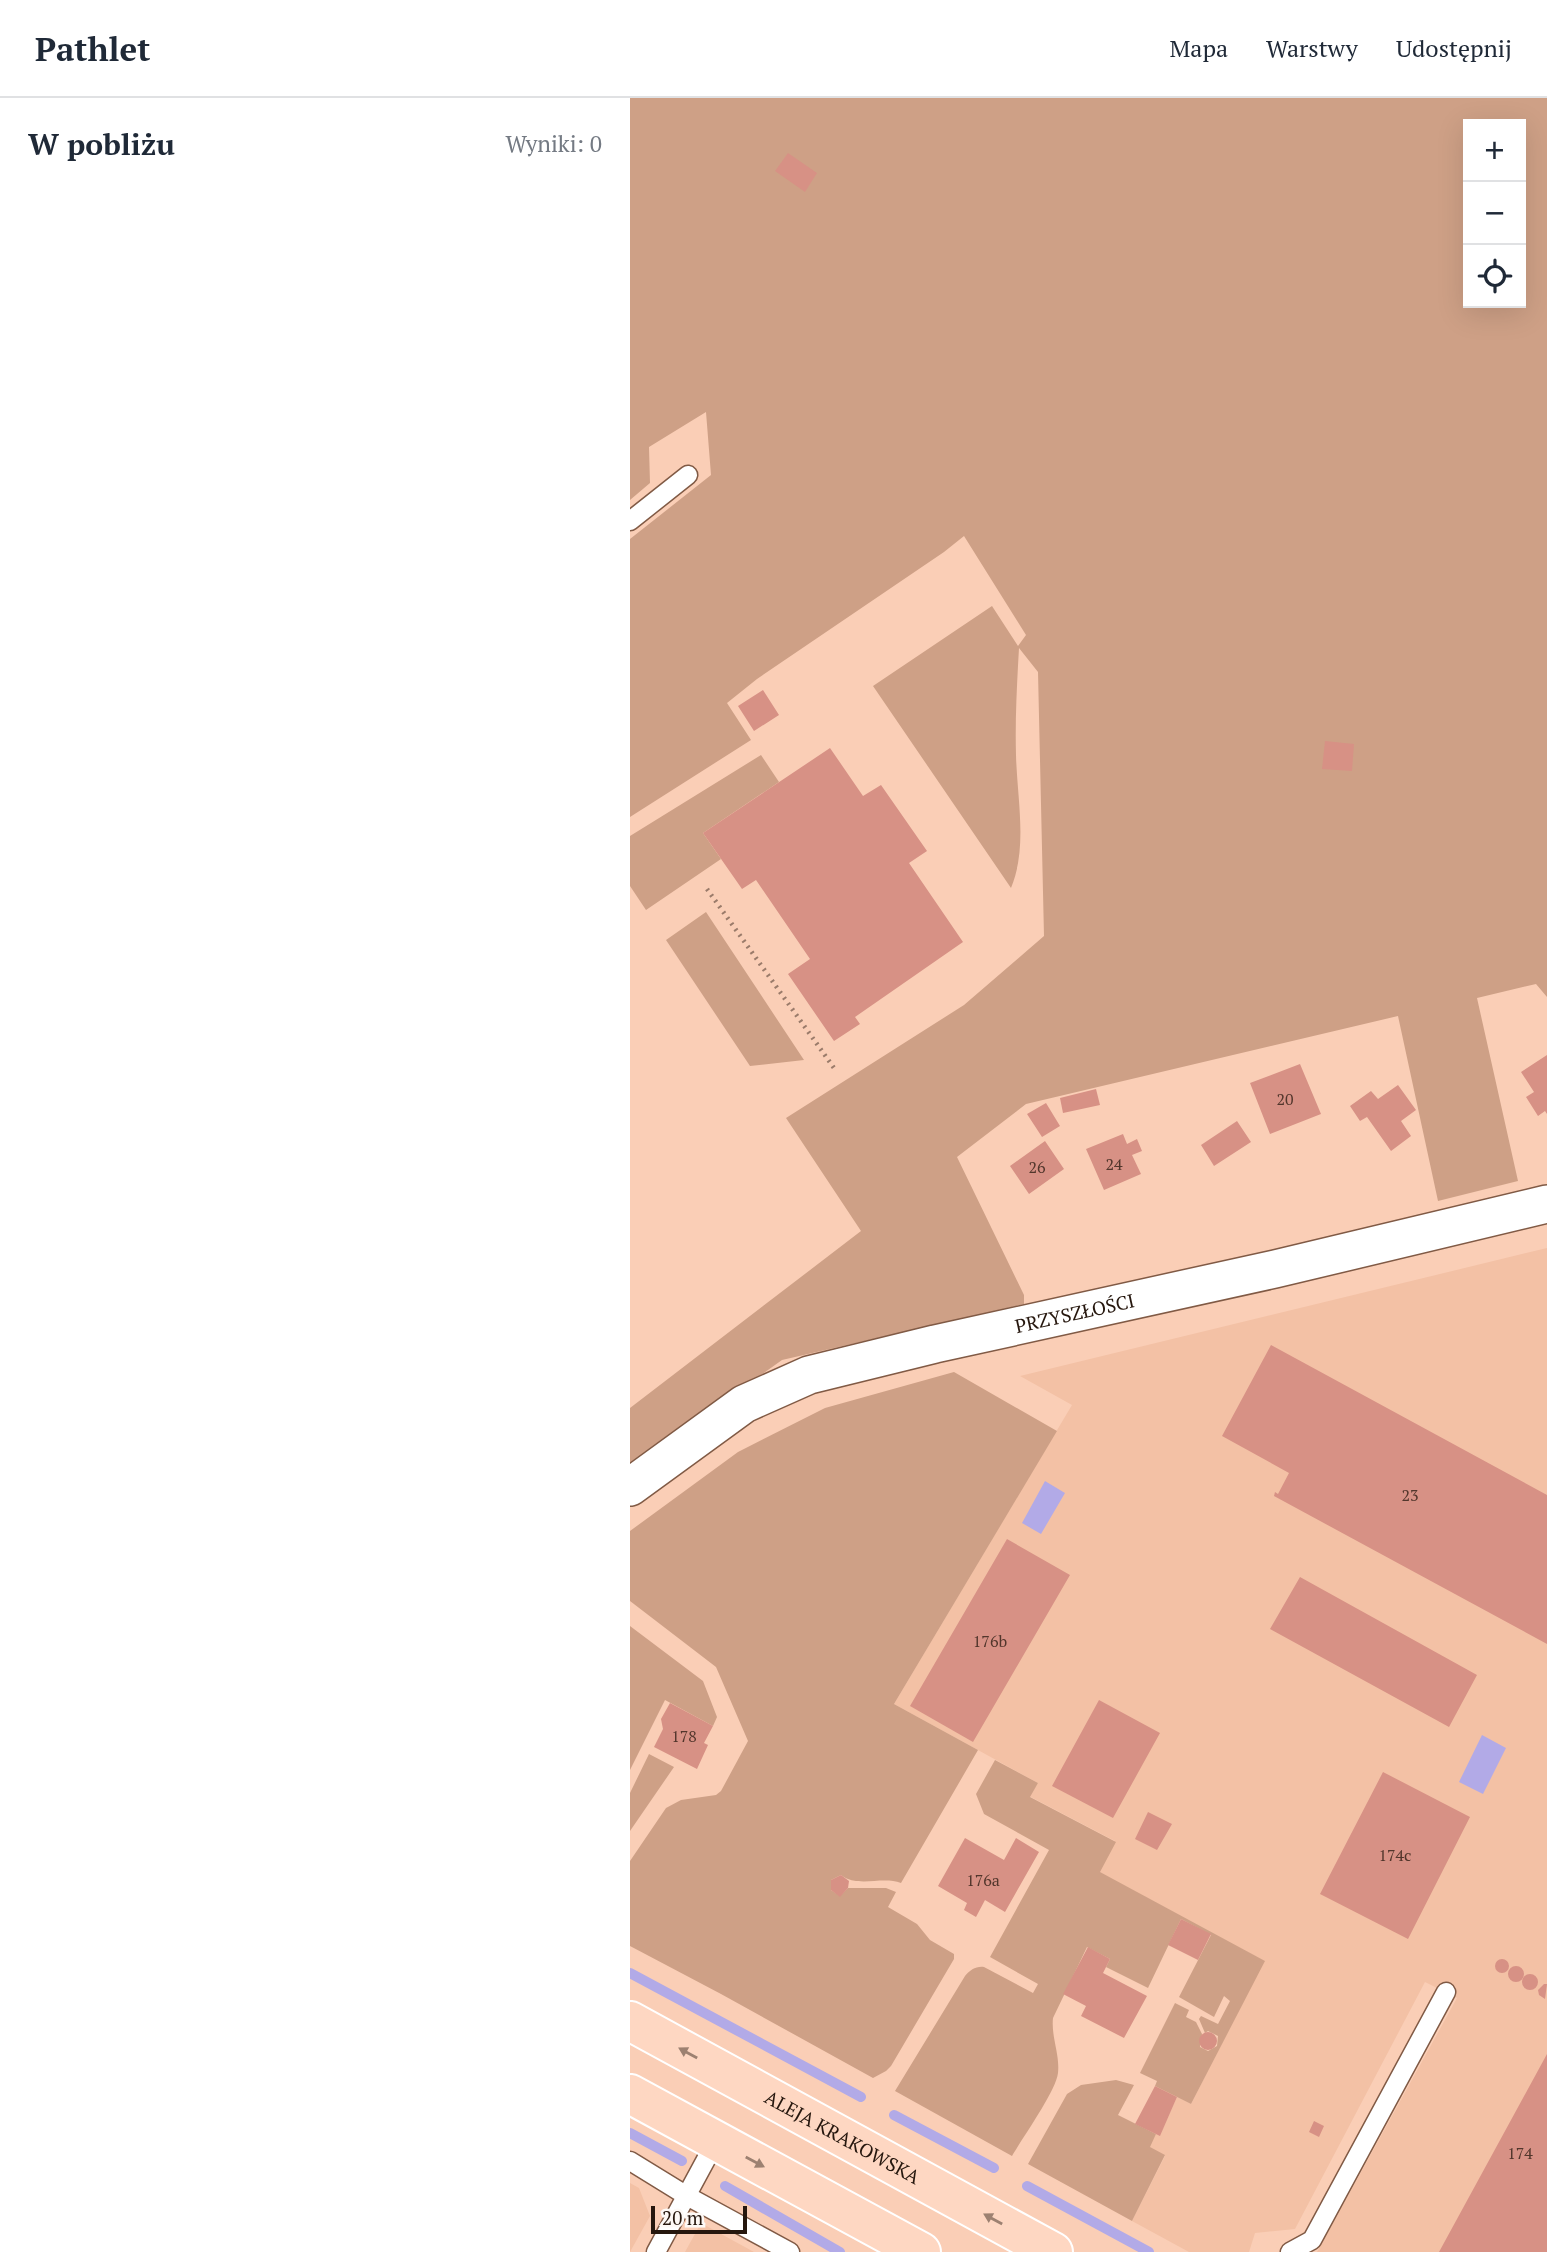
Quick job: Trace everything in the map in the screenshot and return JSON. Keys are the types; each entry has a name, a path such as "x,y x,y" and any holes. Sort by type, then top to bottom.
{"main road":[{"name":"ALEJA KRAKOWSKA","path":"630,2021 1053,2252"},
{"path":"630,2094 921,2252"}],"street":[{"name":"PRZYSZŁOŚCI","path":"630,1487 744,1404 809,1375 1547,1204"}],"lane":[{"path":"630,520 688,475"},
{"path":"1290,2252 1312,2240 1446,1993"},
{"path":"656,2252 716,2141"},
{"path":"630,2161 687,2196 790,2252"}],"path":[{"path":"707,889 834,1068"}],"shaded area":[{"path":"630,98 1547,98 1547,997 1536,984 1477,998 1518,1181 1438,1201 1398,1016 1026,1104 957,1157 1024,1295 1024,1304 782,1360 630,1469 630,1408 861,1231 786,1118 964,1005 1044,936 1038,672 1019,648 1016,742 1020,839 1011,888 873,686 992,606 1018,646 1026,635 964,536 757,679 727,703 751,740 630,817 630,539 711,475 706,412 649,447 650,483 630,500"},
{"path":"761,755 779,782 703,833 721,859 646,910 630,886 630,836"},
{"path":"706,912 804,1060 750,1066 666,940"},
{"path":"1547,1248 1547,2252 1317,2252 1457,1998 1425,1982 1295,2229 1255,2233 1249,2252 1189,2252 1132,2221 1165,2156 1149,2147 1156,2134 1160,2135 1177,2097 1191,2104 1264,1961 1099,1872 1115,1841 1029,1796 1038,1783 894,1704 1072,1405 1020,1376"},
{"path":"954,1372 1057,1431 894,1704 978,1750 901,1883 854,1881 841,1875 831,1880 831,1890 840,1896 848,1888 886,1888 896,1892 888,1907 917,1924 930,1940 954,1954 954,1959 891,2066 873,2078 630,1946 630,1861 666,1808 681,1800 716,1795 721,1791 748,1741 716,1667 630,1601 630,1531 738,1452 825,1408"},
{"path":"1045,1481 1065,1493 1041,1534 1022,1523"},
{"path":"630,1626 703,1681 717,1717 713,1726 665,1700 630,1770"},
{"path":"1482,1735 1506,1748 1483,1794 1459,1782"},
{"path":"649,1754 674,1767 630,1831 630,1793"},
{"path":"995,1760 1038,1783 1030,1797 1116,1842 1100,1872 1265,1961 1191,2104 1155,2086 1157,2081 1140,2073 1175,2003 1189,2010 1186,2017 1196,2022 1202,2034 1200,2047 1208,2051 1217,2046 1218,2036 1208,2031 1205,2033 1199,2019 1201,2016 1218,2024 1230,2001 1224,1996 1214,2017 1179,1997 1211,1935 1181,1919 1148,1988 1106,1967 1110,1959 1087,1947 1053,2018 1058,2066 1056,2081 1012,2156 895,2091 971,1970 984,1967 1033,1993 1038,1984 990,1957 1049,1850 984,1814 976,1794"},
{"path":"1116,2080 1134,2085 1118,2115 1156,2134 1150,2147 1165,2155 1132,2221 1028,2164 1067,2094 1081,2085"},
{"path":"630,2183 639,2188 650,2216 630,2252"},
{"path":"701,2223 754,2252 685,2252"}],"building":[{"path":"788,153 817,173 805,192 775,171"},
{"path":"763,690 779,715 754,731 738,706"},
{"path":"1325,741 1354,744 1352,771 1322,769"},
{"path":"830,748 863,796 881,785 927,851 909,863 963,942 855,1017 860,1024 834,1041 788,974 810,959 756,880 742,889 703,833"},
{"path":"1547,1055 1547,1114 1545,1111 1538,1116 1526,1097 1534,1092 1521,1072"},
{"path":"1300,1064 1321,1114 1270,1134 1250,1083"},
{"path":"1398,1085 1416,1110 1401,1121 1411,1136 1391,1151 1367,1117 1360,1121 1350,1106 1371,1091 1378,1099"},
{"path":"1096,1089 1100,1105 1063,1113 1060,1098"},
{"path":"1046,1103 1060,1126 1042,1137 1027,1114"},
{"path":"1237,1121 1251,1142 1214,1166 1201,1145"},
{"path":"1123,1134 1127,1144 1137,1139 1142,1151 1132,1155 1141,1174 1104,1190 1086,1149"},
{"path":"1045,1141 1064,1169 1029,1194 1010,1166"},
{"path":"1271,1345 1547,1495 1547,1644 1274,1496 1275,1492 1278,1494 1289,1473 1222,1436"},
{"path":"1007,1539 1070,1575 973,1742 910,1706"},
{"path":"1300,1577 1477,1675 1449,1727 1270,1629"},
{"path":"1099,1700 1160,1733 1113,1818 1052,1786"},
{"path":"670,1703 713,1726 704,1743 708,1745 697,1769 654,1747 663,1729 661,1719"},
{"path":"1383,1772 1470,1817 1408,1939 1320,1894"},
{"path":"1148,1812 1172,1824 1157,1850 1135,1839"},
{"path":"965,1838 1004,1860 1016,1838 1039,1852 1005,1912 985,1900 976,1917 964,1910 967,1903 938,1886"},
{"path":"841,1875 849,1881 848,1888 840,1897 831,1890 831,1880"},
{"path":"1181,1919 1211,1934 1198,1960 1168,1945"},
{"path":"1088,1947 1110,1959 1103,1973 1147,1996 1124,2038 1081,2016 1086,2006 1063,1994"},
{"path":"1499,1959 1505,1959 1509,1966 1505,1973 1499,1973 1495,1969 1495,1963"},
{"path":"1516,1966 1524,1974 1516,1982 1508,1974"},
{"path":"1530,1974 1538,1982 1530,1990 1522,1982"},
{"path":"1547,1984 1545,1999 1539,1995 1538,1990"},
{"path":"1204,2032 1212,2032 1217,2041 1215,2048 1204,2050 1199,2045 1199,2037"},
{"path":"1547,2054 1547,2252 1439,2252"},
{"path":"1155,2086 1177,2097 1160,2136 1135,2124"},
{"path":"1314,2121 1324,2126 1319,2137 1309,2132"}],"waterway":[{"path":"630,1973 861,2097"},
{"path":"894,2115 994,2168"},
{"path":"630,2133 682,2161"},
{"path":"725,2186 840,2252"},
{"path":"1027,2186 1149,2252"}]}
